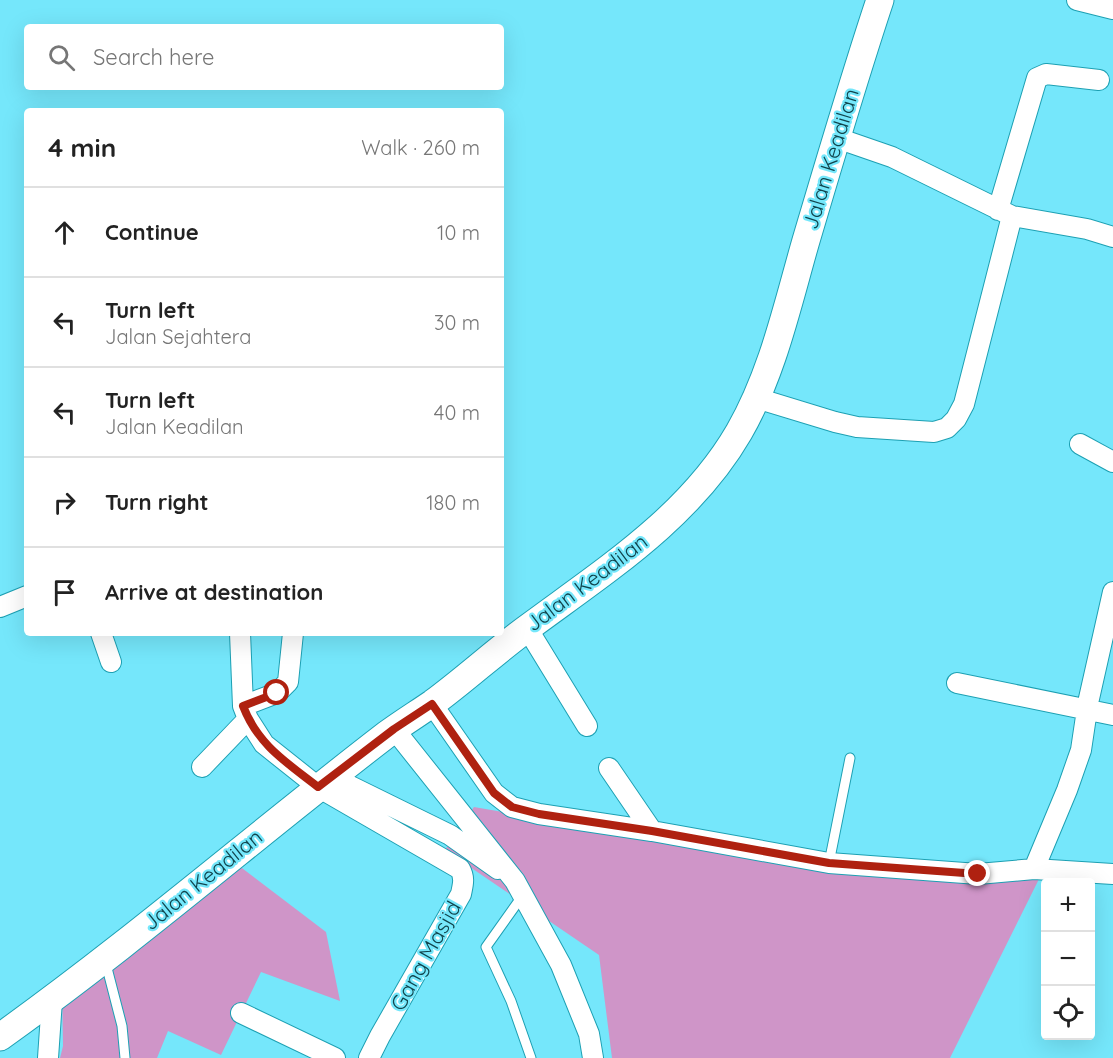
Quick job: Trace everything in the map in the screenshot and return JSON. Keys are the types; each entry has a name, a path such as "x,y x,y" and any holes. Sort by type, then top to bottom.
{"main road":[{"name":"Jalan Keadilan","path":"0,1037 105,960 325,782 394,729 432,704 527,628 623,558 670,518 719,463 740,431 756,398 778,336 880,0"}],"street":[{"path":"1077,0 1113,9"},
{"path":"756,398 857,427 934,432 946,428 956,419 964,404 1037,78 1046,74 1099,80"},
{"path":"837,138 891,157 1005,213 1113,237"},
{"path":"1080,444 1113,462"},
{"path":"1034,869 1081,750 1113,592"},
{"path":"0,607 24,597"},
{"path":"527,628 587,726"},
{"path":"102,636 111,662"},
{"path":"240,636 245,713 264,744 325,782 450,835 519,888"},
{"path":"202,767 245,713 277,693 288,682 292,636"},
{"path":"957,683 1113,715"},
{"path":"432,704 494,793 512,807 539,814 652,831 829,863 978,874 1034,869 1113,874"},
{"path":"394,729 463,813 519,888 561,964 589,1035 593,1058"},
{"path":"609,768 652,831"},
{"name":"Gang Masjid","path":"325,782 460,869 464,879 461,894 369,1058"},
{"path":"48,1058 52,1000"},
{"path":"241,1013 335,1058"}],"lane":[{"path":"829,863 850,758"},
{"path":"519,888 486,947 511,1001 531,1058"},
{"path":"105,960 122,1026 125,1058"}],"shaded area":[{"path":"474,807 795,862 1042,873 950,1058 612,1058 599,955 445,850"},
{"path":"230,859 326,932 340,1001 261,972 221,1055 168,1031 157,1058 60,1058 63,1046 62,988"}],"route":[{"path":"277,693 243,706 248,719 264,744 318,787 394,729 432,704 494,793 512,807 539,814 652,831 829,863 978,874"}]}
